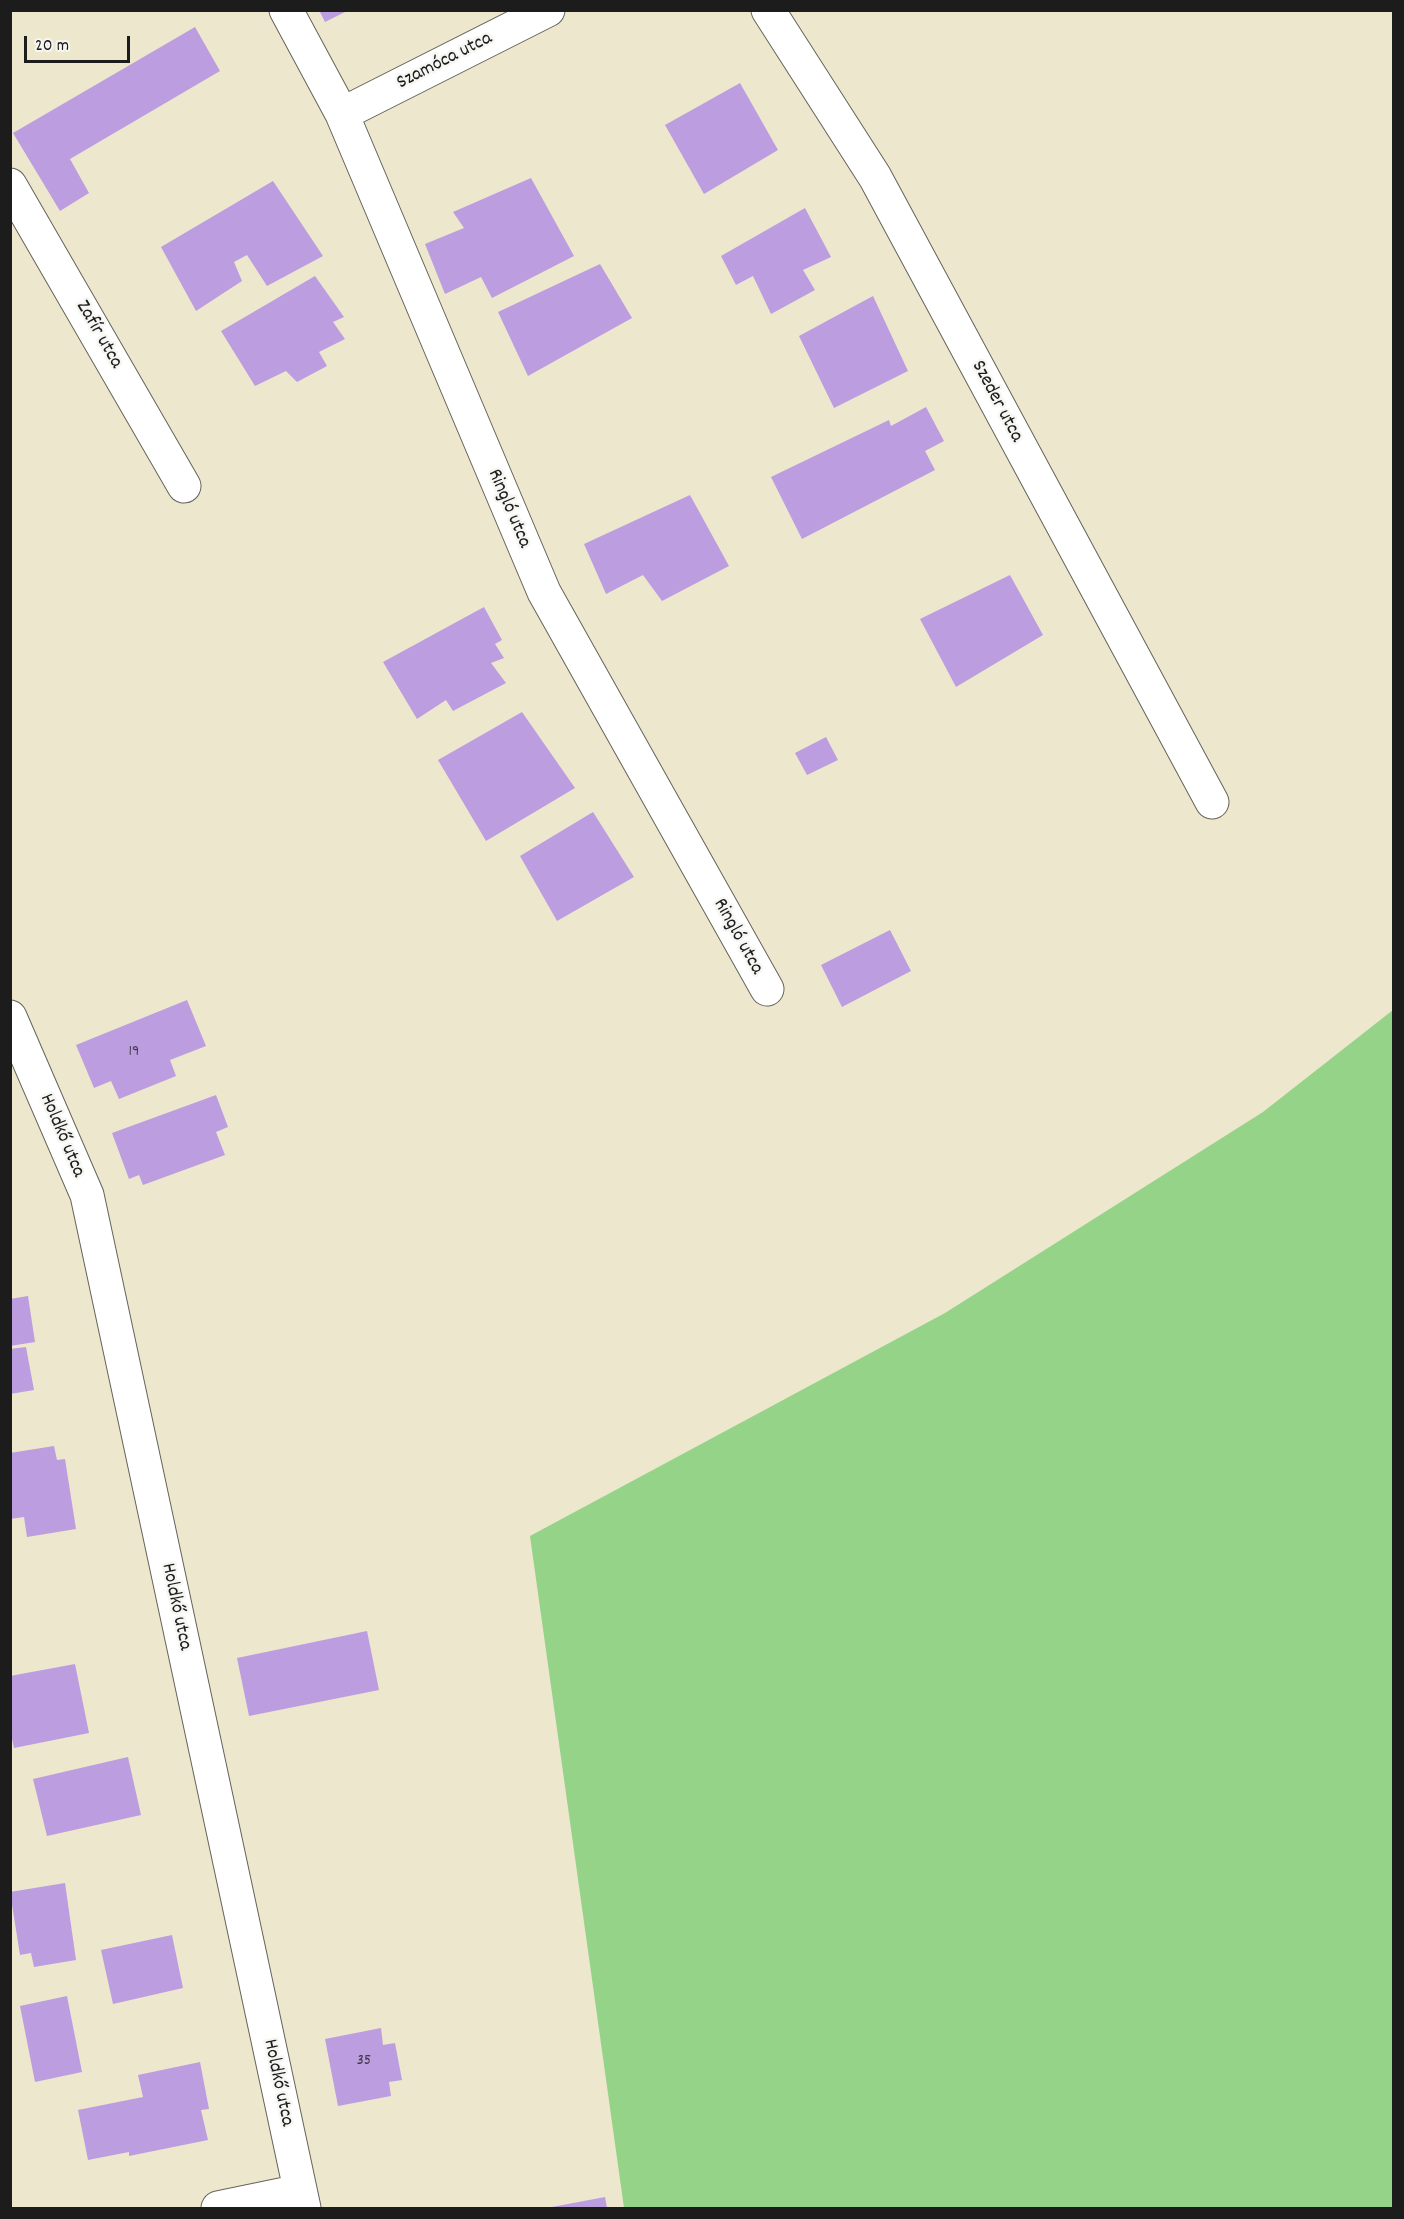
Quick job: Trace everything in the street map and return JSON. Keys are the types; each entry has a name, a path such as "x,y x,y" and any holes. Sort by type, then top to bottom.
{"street":[{"name":"Ringló utca","path":"286,10 342,114 544,592 766,989"},
{"name":"Szamóca utca","path":"342,114 548,10"},
{"name":"Szeder utca","path":"768,10 875,177 1212,802"},
{"name":"Zafír utca","path":"10,185 184,486"},
{"name":"Holdkő utca","path":"10,1017 87,1195 302,2200"},
{"path":"218,2208 302,2200"}],"green space":[{"path":"1393,1010 1393,2208 624,2208 530,1536 945,1313 1263,1112"}],"building":[{"path":"319,10 349,10 325,22"},
{"path":"195,27 220,71 70,159 89,193 60,211 13,133"},
{"path":"740,83 778,150 704,194 665,125"},
{"path":"531,178 574,256 492,298 481,277 445,294 425,244 464,228 453,212"},
{"path":"273,181 323,256 267,286 247,255 234,262 242,281 196,311 161,247"},
{"path":"805,208 831,257 803,270 815,290 771,314 753,276 736,285 721,256"},
{"path":"600,264 632,318 528,376 498,312"},
{"path":"315,276 344,317 333,322 345,339 319,352 327,366 297,382 286,371 255,386 221,331"},
{"path":"873,296 908,371 834,408 799,336"},
{"path":"926,407 944,441 925,451 935,470 802,539 771,477 889,420 891,426"},
{"path":"690,495 729,566 662,601 643,575 606,594 584,544"},
{"path":"1010,575 1043,635 956,687 920,619"},
{"path":"484,607 502,640 495,644 504,658 491,663 506,683 453,711 446,700 417,719 383,662"},
{"path":"522,712 575,788 486,841 438,760"},
{"path":"826,737 838,760 807,775 795,753"},
{"path":"593,812 634,877 557,921 520,856"},
{"path":"890,930 911,971 842,1007 821,965"},
{"path":"187,1000 206,1046 170,1060 176,1076 119,1099 111,1081 94,1088 76,1045"},
{"path":"216,1095 228,1127 216,1132 225,1155 143,1185 139,1175 129,1179 112,1133"},
{"path":"28,1296 35,1342 10,1346 10,1299"},
{"path":"26,1347 34,1390 10,1394 10,1349"},
{"path":"54,1446 57,1460 65,1459 76,1529 27,1537 24,1517 10,1519 10,1453"},
{"path":"367,1631 379,1690 249,1716 237,1658"},
{"path":"75,1664 89,1733 14,1748 10,1730 10,1676"},
{"path":"128,1757 141,1815 47,1836 33,1779"},
{"path":"65,1883 76,1960 34,1967 31,1953 20,1955 10,1892"},
{"path":"172,1935 183,1988 113,2004 101,1950"},
{"path":"67,1996 82,2072 35,2082 20,2006"},
{"path":"381,2028 383,2045 395,2043 402,2080 389,2082 391,2096 338,2106 325,2039"},
{"path":"200,2062 209,2109 201,2110 208,2140 129,2156 129,2152 88,2160 78,2110 143,2097 138,2075"},
{"path":"605,2197 607,2208 552,2208 552,2207"}]}
